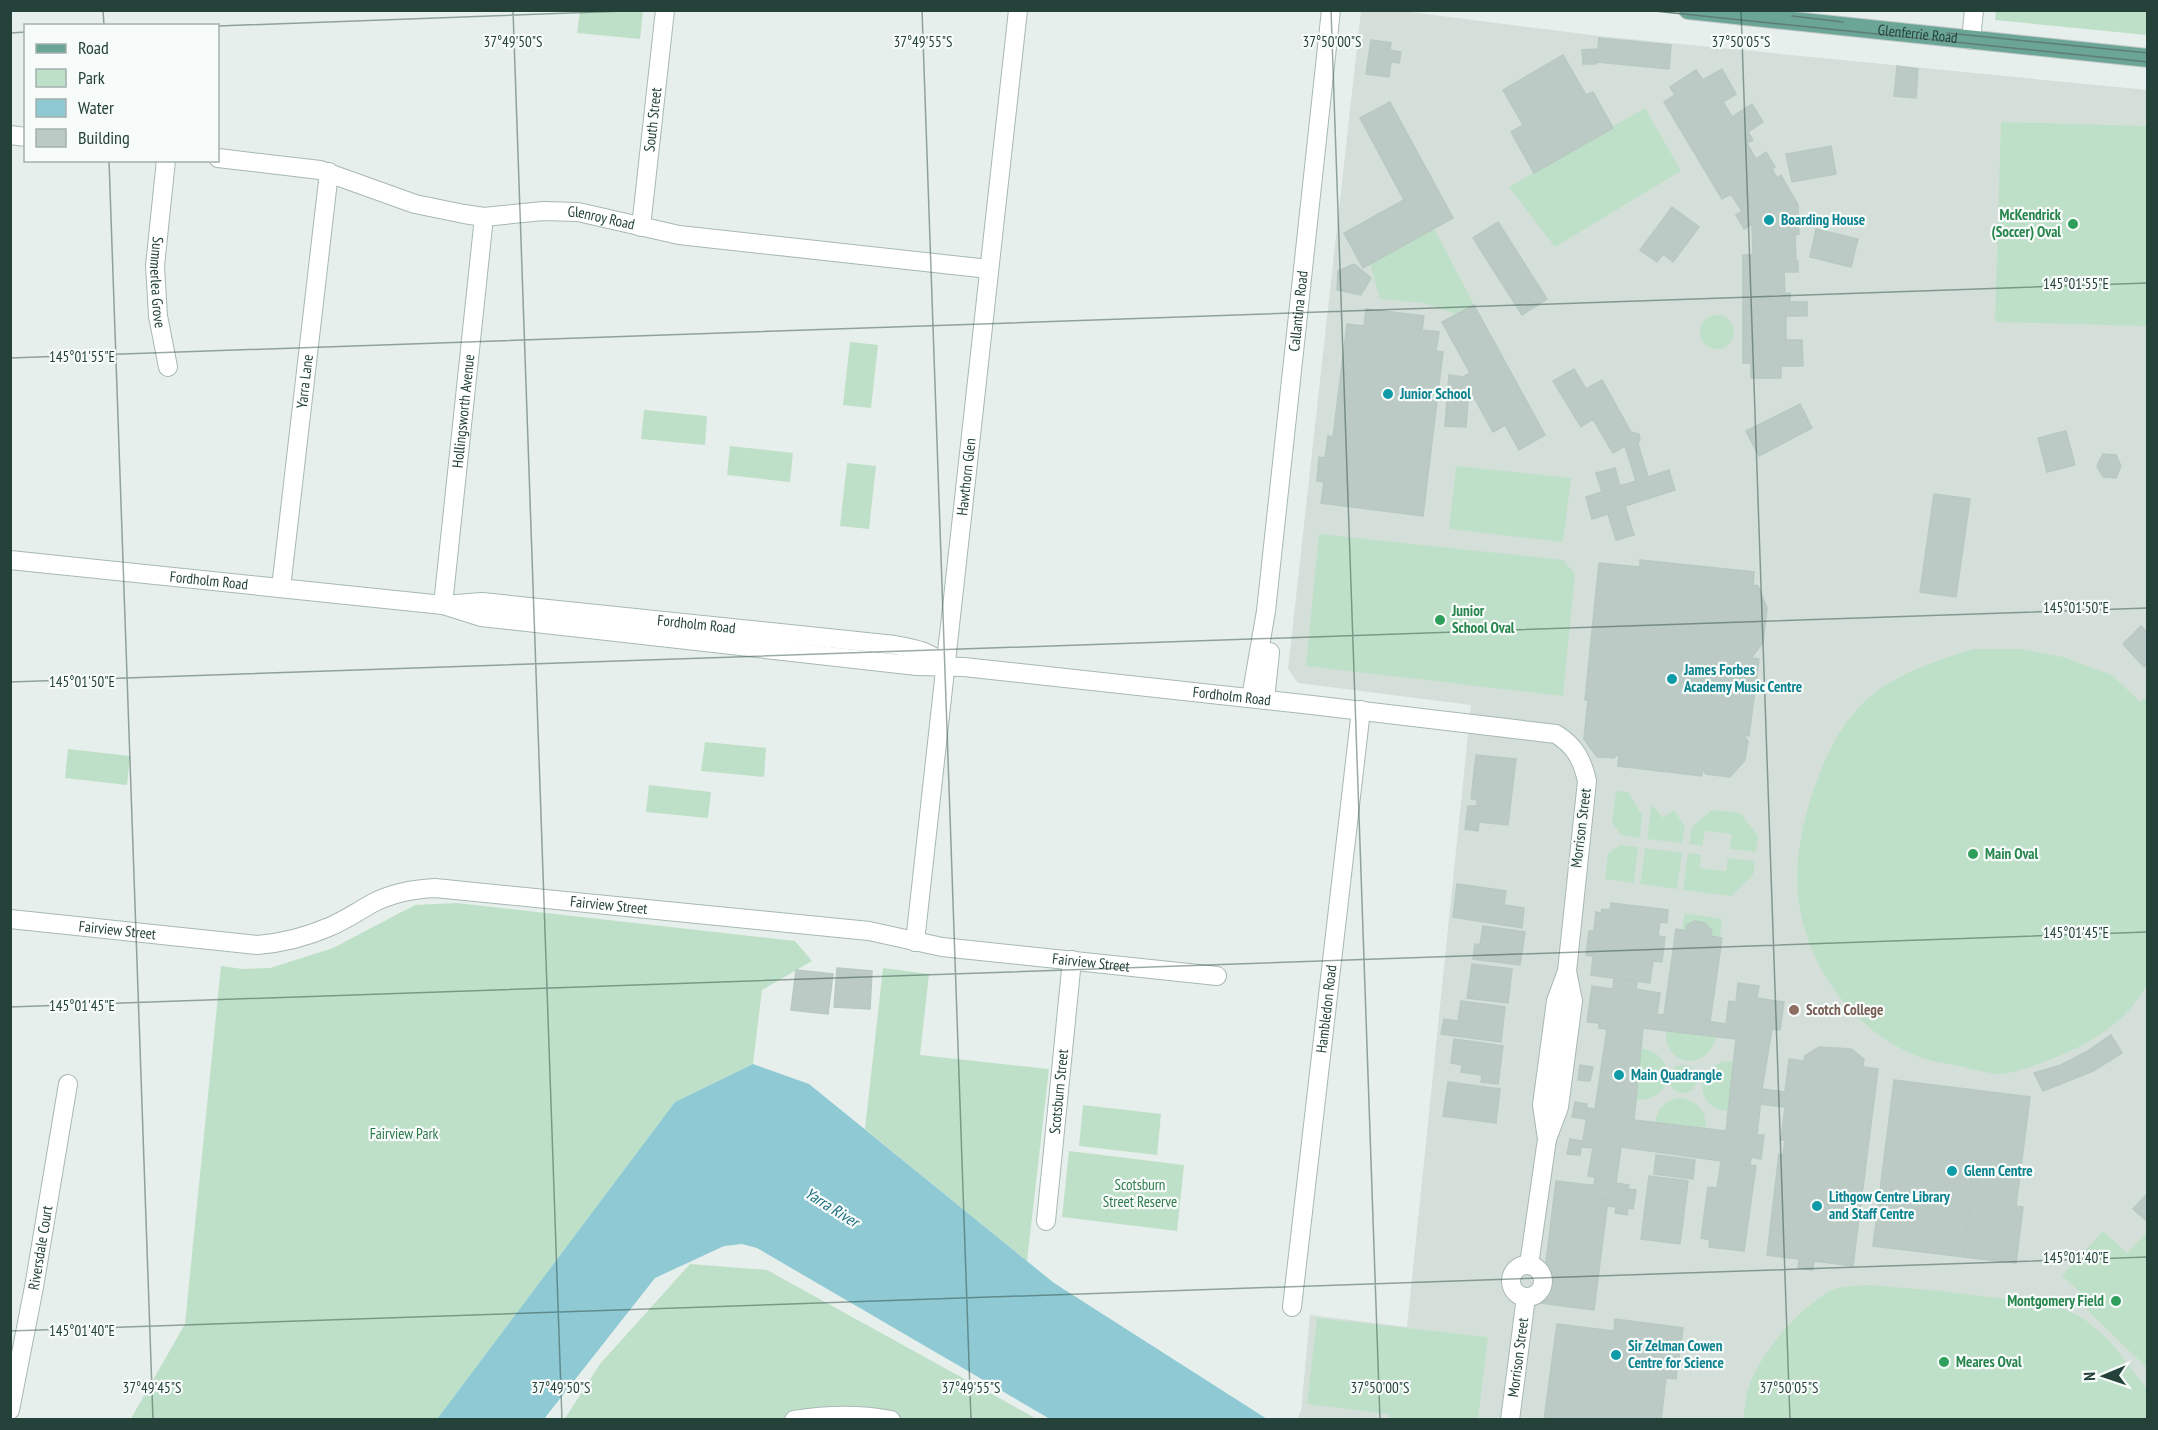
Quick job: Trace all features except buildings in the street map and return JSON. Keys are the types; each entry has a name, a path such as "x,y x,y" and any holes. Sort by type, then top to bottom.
{"main road":[{"name":"Glenferrie Road","path":"1688,10 2148,58"}],"street":[{"name":"South Street","path":"641,227 665,10"},
{"name":"Hawthorn Glen","path":"915,942 1018,10"},
{"name":"Callantina Road","path":"1258,699 1270,638 1266,611 1331,10"},
{"path":"1971,40 1974,10"},
{"name":"Glenroy Road","path":"219,158 329,172 415,204 484,217 560,211 597,215 679,235 989,269"},
{"name":"Summerlea Grove","path":"166,162 155,266 158,316 168,367"},
{"name":"Yarra Lane","path":"281,588 329,172"},
{"name":"Hollingsworth Avenue","path":"443,606 484,217"},
{"name":"Fordholm Road","path":"10,560 443,606 481,618 917,666 945,665 1518,729"},
{"name":"Hambledon Road","path":"1292,1307 1361,710"},
{"name":"Morrison Street","path":"1510,1419 1526,1297 1521,1296 1514,1289 1511,1279 1519,1267 1529,1265 1546,1139 1559,1107 1573,1001 1567,971 1587,781 1578,753 1566,741 1556,734 1518,729"},
{"name":"Fairview Street","path":"10,919 257,945 275,944 331,927 374,902 391,895 407,890 435,888 869,931 942,947 1217,976"},
{"name":"Scotsburn Street","path":"1046,1221 1072,960"},
{"name":"Riversdale Court","path":"10,1410 34,1287 68,1084"},
{"path":"794,1419 843,1416 891,1419"}],"shaded area":[{"name":"Scotch College","path":"1361,11 1402,11 1599,36 2147,90 2147,1419 1297,1419 1301,1411 1310,1315 1407,1327 1471,705 1298,683 1288,669"}],"green space":[{"path":"580,11 643,11 640,39 577,33"},
{"path":"1996,11 2147,11 2147,35 1995,20"},
{"path":"1645,108 1681,171 1555,247 1509,187"},
{"name":"McKendrick (Soccer) Oval","path":"2001,122 2147,126 2147,326 1995,322"},
{"path":"1434,228 1474,305 1456,314 1424,303 1380,299 1370,264"},
{"path":"1717,315 1729,320 1734,332 1729,344 1717,349 1705,344 1700,332 1705,320"},
{"path":"850,342 878,345 871,408 843,405"},
{"path":"644,410 707,416 705,445 641,439"},
{"path":"730,446 793,453 790,482 727,475"},
{"path":"847,463 876,466 869,529 840,526"},
{"path":"1456,466 1571,478 1563,542 1449,529"},
{"name":"Junior School Oval","path":"1319,534 1563,560 1575,574 1563,696 1306,666"},
{"name":"Main Oval","path":"1974,649 2022,649 2063,657 2112,675 2140,702 2147,697 2147,983 2131,1008 2108,1029 2094,1038 2054,1058 2022,1070 2002,1074 1922,1058 1896,1046 1850,1009 1832,986 1817,960 1806,933 1799,904 1797,875 1801,838 1814,789 1832,747 1850,718 1877,691 1903,675"},
{"path":"705,742 766,748 764,777 701,771"},
{"path":"68,749 130,756 127,785 65,778"},
{"path":"649,785 711,792 708,818 646,812"},
{"path":"1616,791 1628,792 1642,815 1640,838 1621,835 1612,823"},
{"path":"1652,804 1663,818 1674,810 1685,827 1682,843 1647,839"},
{"path":"1712,810 1740,813 1758,836 1756,852 1730,849 1732,834 1705,831 1702,846 1689,844 1692,827"},
{"path":"1620,845 1638,847 1634,883 1605,879 1608,854"},
{"path":"1645,848 1682,853 1677,889 1640,884"},
{"path":"1688,853 1701,855 1700,868 1726,871 1728,858 1755,861 1753,875 1731,896 1683,890"},
{"name":"Fairview Park","path":"457,903 795,941 812,961 762,990 753,1064 675,1102 437,1419 130,1420 185,1324 221,966 243,969 270,968 333,948 415,905"},
{"path":"1685,913 1722,919 1720,937 1711,936 1712,931 1705,922 1694,921 1687,926 1686,931 1682,930"},
{"path":"883,968 929,974 920,1055 1049,1069 1027,1261 865,1129"},
{"path":"1666,1030 1716,1036 1712,1048 1705,1056 1687,1061 1672,1052 1667,1042"},
{"path":"1641,1048 1654,1053 1662,1060 1667,1068 1668,1077 1659,1093 1649,1098 1636,1100"},
{"path":"1734,1061 1728,1111 1716,1108 1708,1102 1703,1094 1702,1084 1711,1068 1721,1062"},
{"path":"1683,1065 1693,1069 1697,1079 1693,1089 1683,1093 1673,1089 1669,1079 1673,1069"},
{"path":"1679,1098 1691,1101 1699,1107 1706,1122 1706,1128 1655,1122 1663,1106"},
{"path":"1083,1105 1161,1114 1157,1155 1079,1146"},
{"name":"Scotsburn Street Reserve","path":"1069,1151 1184,1165 1177,1231 1062,1217"},
{"name":"Montgomery Field","path":"2103,1231 2127,1253 2147,1232 2147,1368 2081,1304 2087,1298 2062,1276"},
{"path":"690,1264 767,1270 1037,1419 564,1420 600,1364"},
{"name":"Meares Oval","path":"1869,1285 2022,1301 2060,1307 2083,1318 2109,1340 2147,1389 2147,1419 1743,1419 1749,1387 1756,1370 1773,1344 1793,1320 1828,1292 1848,1286"},
{"path":"1317,1318 1488,1337 1478,1419 1389,1419 1389,1414 1307,1404"}],"water":[{"name":"Yarra River","path":"753,1064 809,1084 1054,1283 1267,1419 1050,1419 757,1248 742,1244 724,1246 655,1278 544,1419 437,1419 675,1102"}],"tram line":[{"path":"1645,10 2148,62"},
{"path":"1792,16 1843,22"},
{"path":"1947,33 2148,53"}],"place":[{"name":"Boarding House","path":"1769,220"},
{"name":"McKendrick (Soccer) Oval","path":"2073,224"},
{"name":"Junior School","path":"1388,394"},
{"name":"Junior School Oval","path":"1440,620"},
{"name":"James Forbes Academy Music Centre","path":"1672,679"},
{"name":"Main Oval","path":"1973,854"},
{"name":"Scotch College","path":"1794,1010"},
{"name":"Main Quadrangle","path":"1619,1075"},
{"name":"Glenn Centre","path":"1952,1171"},
{"name":"Lithgow Centre Library and Staff Centre","path":"1817,1206"},
{"name":"Montgomery Field","path":"2116,1301"},
{"name":"Sir Zelman Cowen Centre for Science","path":"1616,1355"},
{"name":"Meares Oval","path":"1944,1362"}]}
